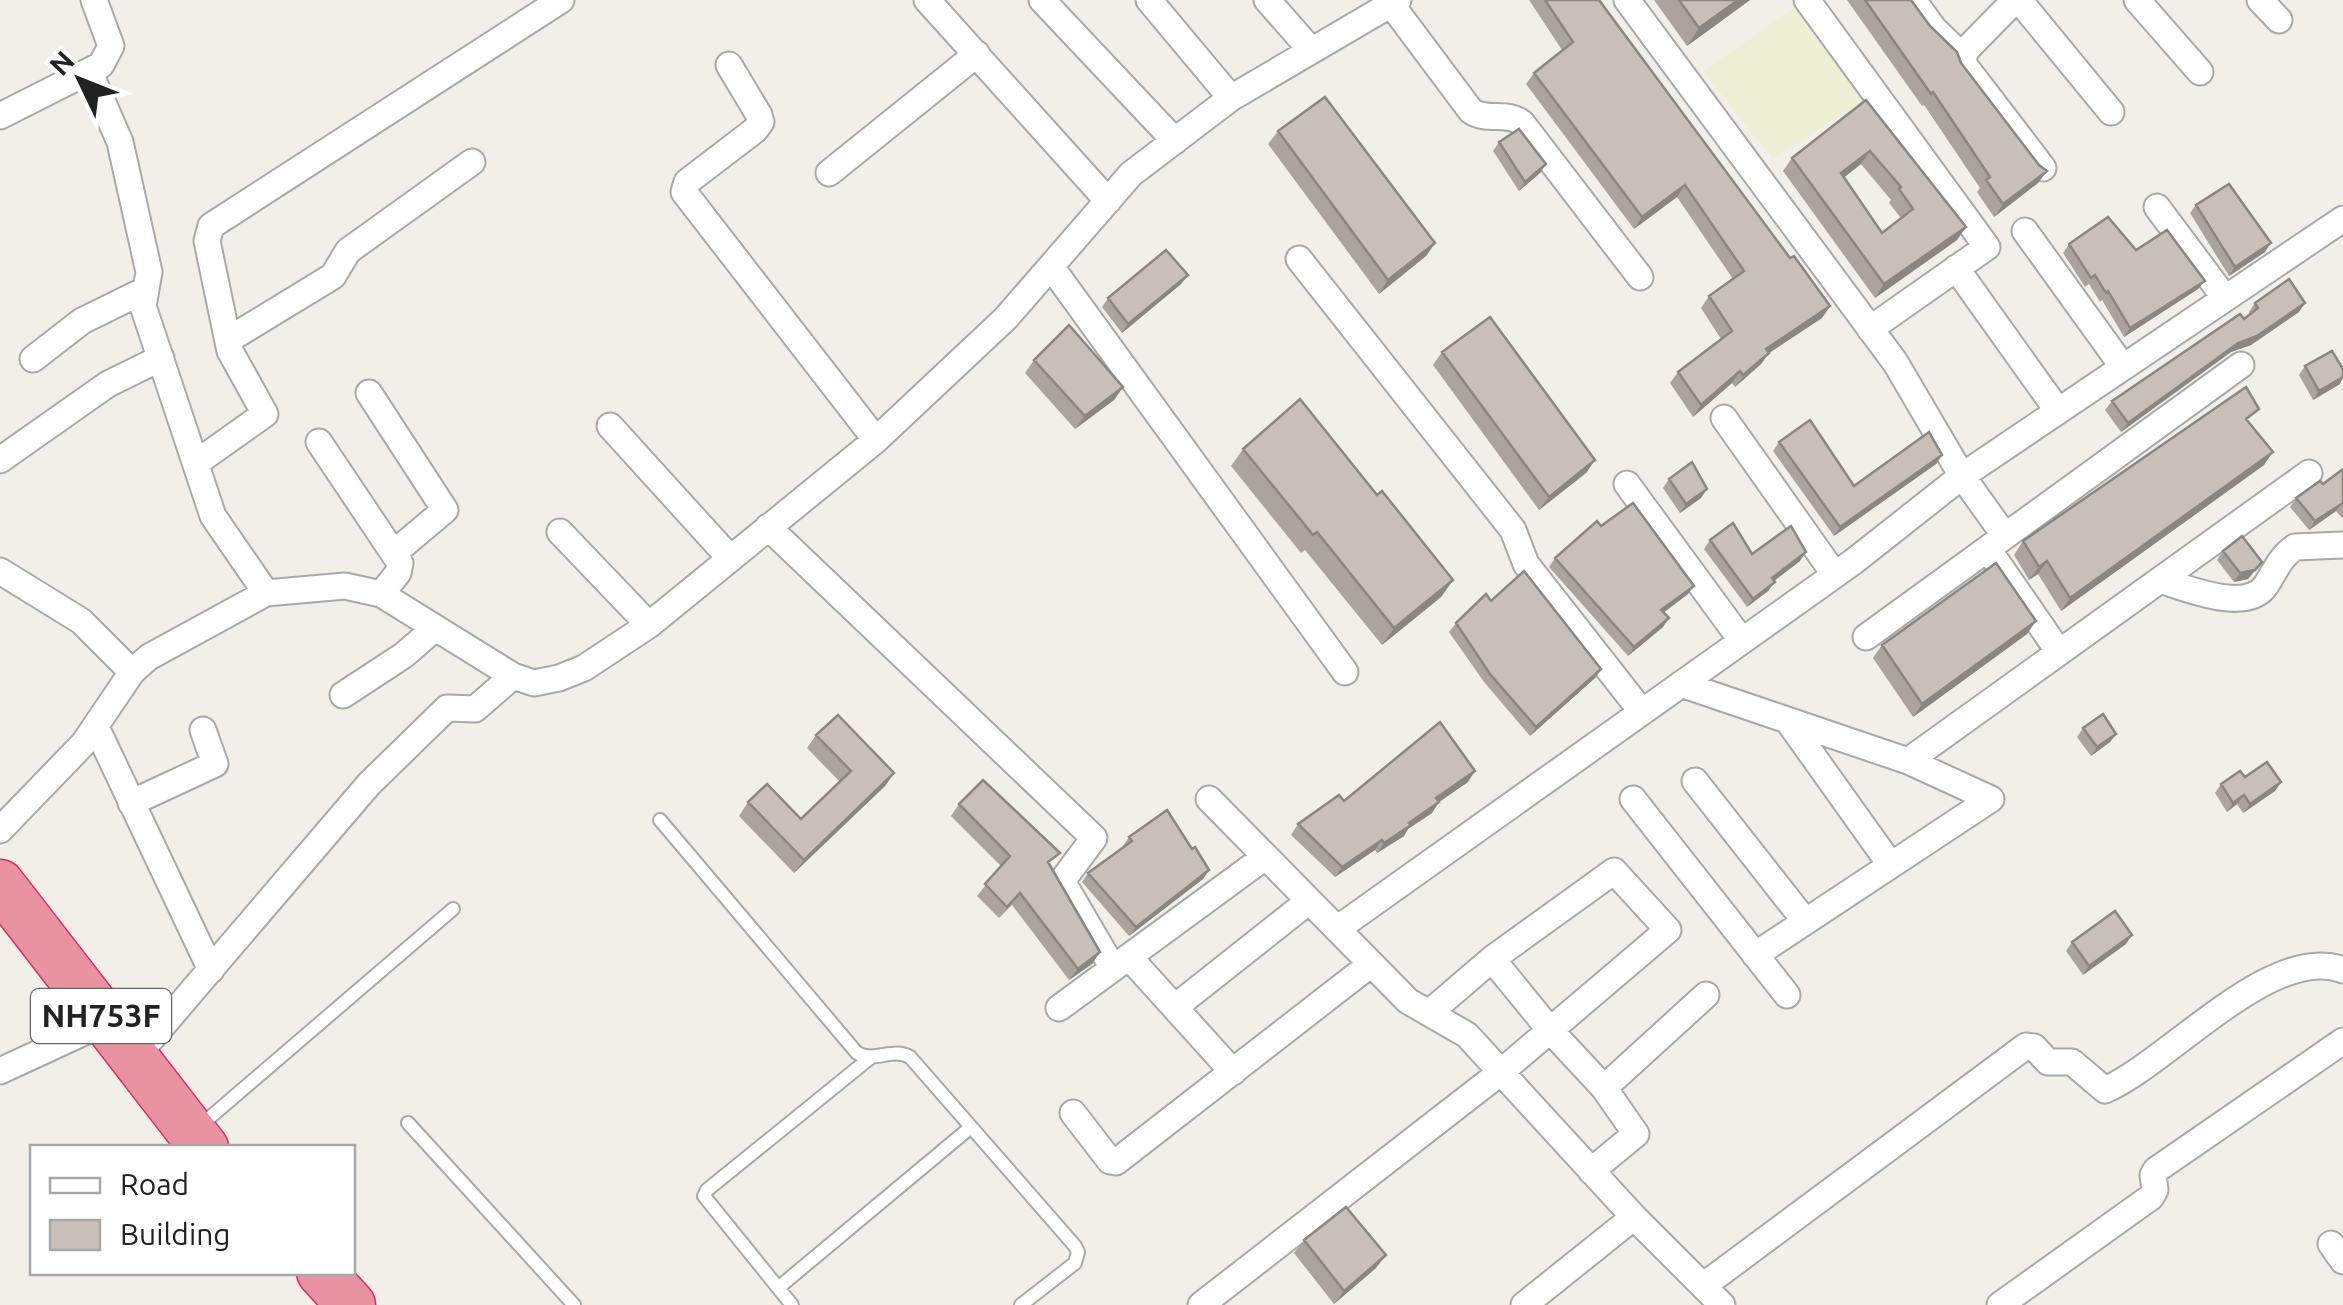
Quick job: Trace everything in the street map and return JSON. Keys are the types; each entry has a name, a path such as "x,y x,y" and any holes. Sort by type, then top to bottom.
{"highway":[{"name":"NH753F","path":"8,909 120,1041 198,1141"},
{"path":"324,1275 351,1305"}],"street":[{"path":"1,113 101,65 111,46 94,0"},
{"path":"196,462 264,414 232,357 207,241 211,226 561,0"},
{"path":"927,0 1108,201"},
{"path":"1042,0 1175,140"},
{"path":"1149,0 1231,98"},
{"path":"1267,0 1311,50"},
{"path":"1627,0 1895,362 2059,652"},
{"path":"1808,0 1987,246 1870,330"},
{"path":"1963,57 1967,48 2017,0 2110,112"},
{"path":"2137,0 2200,72"},
{"path":"2260,0 2279,20"},
{"path":"0,830 96,727 132,672 149,657 266,593 345,586 381,594 513,676 534,683 584,668 649,624 876,440 1006,318 1131,174 1231,98 1395,2 1471,112 1477,116 1511,116 1522,123 1640,276"},
{"path":"1918,2 1934,29 1963,57 1965,66 2043,168"},
{"path":"829,173 977,54"},
{"path":"728,65 760,114 761,122 687,182 684,192 876,440"},
{"path":"88,71 120,142 149,272 143,306 213,516 266,593"},
{"path":"228,340 333,276 348,251 472,162"},
{"path":"2157,206 2225,298"},
{"path":"1337,929 1836,574 1962,476 2343,220"},
{"path":"2025,230 2123,367"},
{"path":"1299,260 1513,530 1526,564 1642,712"},
{"path":"1052,268 1345,672"},
{"path":"1956,268 2058,411"},
{"path":"33,359 82,320 145,290"},
{"path":"0,460 108,384 161,358"},
{"path":"1866,636 2242,365"},
{"path":"369,393 446,510 394,553"},
{"path":"1724,418 1836,574"},
{"path":"610,426 729,557"},
{"path":"319,442 400,567 381,594"},
{"path":"1908,761 2309,473"},
{"path":"1627,484 1742,641"},
{"path":"768,526 1094,838 1062,880 1121,962 1175,1007 1233,1072"},
{"path":"560,532 649,624"},
{"path":"2160,580 2218,598 2248,598 2264,589 2279,562 2295,546 2343,545"},
{"path":"0,571 81,621 132,672"},
{"path":"343,695 404,655 435,628"},
{"path":"0,1070 120,1041 211,970 380,773 448,708 475,709 513,676"},
{"path":"1681,684 1908,761 1991,799 1756,955"},
{"path":"1788,720 1890,864"},
{"path":"96,727 211,970"},
{"path":"131,803 215,764 203,730"},
{"path":"1694,781 1805,921"},
{"path":"1209,799 1408,1002 1467,1034 1634,1217 1716,1300 2026,1046 2034,1047 2048,1062 2072,1062 2105,1090 2269,978 2338,960"},
{"path":"1634,800 1788,996"},
{"path":"1059,1008 1265,857"},
{"path":"1201,1305 1501,1072 1668,930 1614,871 1492,959 1429,1013"},
{"path":"1175,1007 1309,901"},
{"path":"1492,959 1604,1088 1636,1134 1591,1171"},
{"path":"1073,1113 1110,1161 1116,1162 1371,964"},
{"path":"1604,1088 1706,995"},
{"path":"2000,1305 2152,1196 2156,1170 2343,1041"},
{"path":"1524,1305 1634,1217"}],"lane":[{"path":"660,820 857,1053 870,1058"},
{"path":"198,1141 452,910"},
{"path":"792,1305 706,1204 704,1196 870,1058 898,1053 910,1057 1078,1252 1074,1263 1020,1305"},
{"path":"408,1123 574,1305"},
{"path":"778,1288 971,1127"}],"green space":[{"path":"1796,7 1864,100 1773,159 1703,71"}],"building":[{"path":"1545,0 1599,0 1790,258 1794,256 1830,306 1766,349 1769,353 1743,375 1740,371 1701,405 1678,372 1732,331 1709,296 1744,271 1685,185 1642,217 1534,73 1573,42"},
{"path":"1679,0 1738,0 1699,28"},
{"path":"1865,0 1911,0 1957,52 1961,63 2047,171 2003,204 1986,180 1990,177 1933,92"},
{"path":"1325,97 1435,243 1388,280 1278,131"},
{"path":"1866,100 1966,227 1884,284 1792,158","holes":["1870,151 1901,187 1913,209 1882,233 1841,173"]},
{"path":"1519,129 1546,164 1525,182 1499,142"},
{"path":"2229,184 2271,243 2235,267 2196,205"},
{"path":"2108,217 2136,250 2167,230 2205,281 2130,328 2108,291 2095,275 2091,278 2069,244"},
{"path":"1166,250 1188,275 1128,324 1108,298"},
{"path":"2289,279 2305,303 2257,336 2238,343 2128,423 2112,401 2240,314 2244,319 2258,308 2255,303"},
{"path":"1490,317 1595,460 1549,497 1442,352"},
{"path":"1069,325 1123,387 1085,416 1034,360"},
{"path":"2332,351 2343,369 2343,377 2319,391 2305,366"},
{"path":"2246,387 2259,409 2246,419 2273,452 2070,598 2047,561 2039,567 2023,541"},
{"path":"1300,399 1377,495 1382,491 1453,580 1394,628 1317,532 1313,535 1243,449"},
{"path":"1810,420 1854,486 1929,432 1942,455 1840,527 1779,442"},
{"path":"1692,462 1707,489 1686,504 1669,479"},
{"path":"2343,469 2343,503 2315,521 2296,498"},
{"path":"1633,503 1694,586 1661,610 1669,618 1634,647 1555,558 1597,521 1601,526"},
{"path":"1733,523 1752,554 1791,526 1806,552 1772,578 1775,582 1753,599 1710,540"},
{"path":"2242,536 2262,562 2255,570 2240,573 2223,551"},
{"path":"1996,563 2036,621 1922,704 1882,645"},
{"path":"1524,571 1601,669 1536,727 1490,674 1456,623 1486,594 1491,601"},
{"path":"2103,714 2116,734 2097,747 2083,728"},
{"path":"838,715 894,773 804,860 748,802 767,784 801,819 851,771 816,735"},
{"path":"1440,722 1475,771 1436,798 1439,802 1411,825 1342,867 1298,824 1339,795 1344,801"},
{"path":"2267,762 2281,782 2250,804 2244,795 2233,803 2221,784 2240,771 2245,777"},
{"path":"983,780 1060,853 1048,862 1100,952 1078,969 1020,893 1007,907 985,884 1010,856 959,804"},
{"path":"1167,810 1209,870 1136,927 1088,873"},
{"path":"2115,911 2132,935 2089,966 2072,942"},
{"path":"1346,1207 1386,1255 1344,1291 1304,1240"}]}
